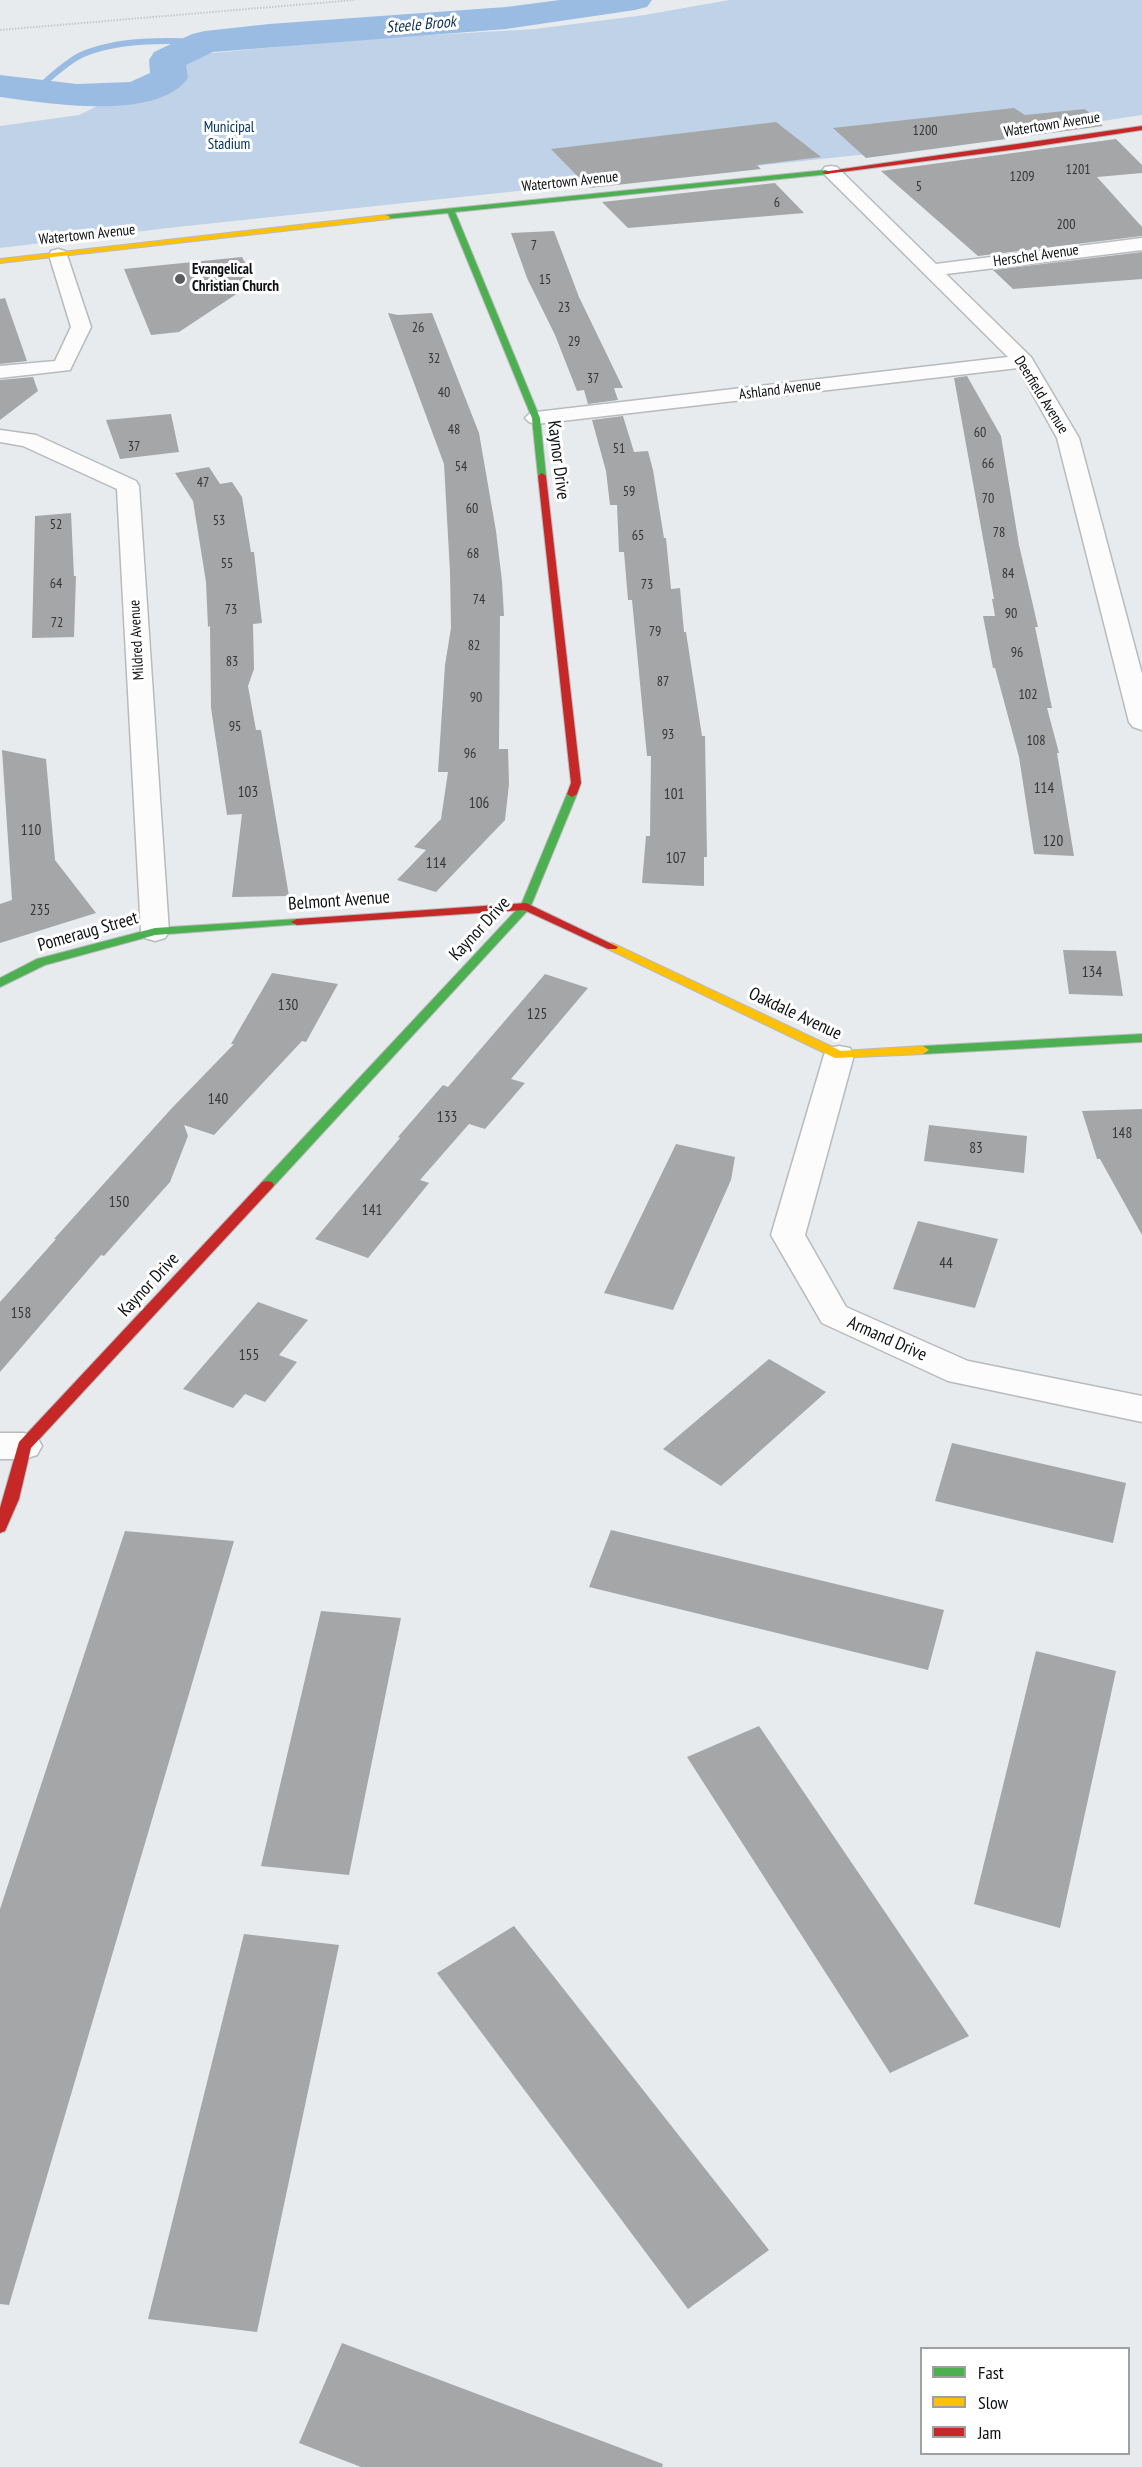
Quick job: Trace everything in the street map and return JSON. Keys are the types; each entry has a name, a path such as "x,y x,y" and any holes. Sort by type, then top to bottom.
{"street":[{"name":"Watertown Avenue","path":"0,261 450,210 831,171 1018,147 1142,128"},
{"name":"Deerfield Avenue","path":"831,171 1024,361 1068,438 1142,722"},
{"name":"Kaynor Drive","path":"0,1527 11,1499 12,1446 526,906 576,783 536,418 450,210"},
{"name":"Herschel Avenue","path":"931,270 1142,243"},
{"path":"0,372 63,366 81,327 58,255"},
{"name":"Ashland Avenue","path":"536,418 1024,361"},
{"name":"Mildred Avenue","path":"0,436 28,440 128,486 154,932"},
{"name":"Belmont Avenue","path":"154,932 526,906"},
{"name":"Oakdale Avenue","path":"526,906 839,1055 1142,1038"},
{"name":"Pomeraug Street","path":"0,983 41,962 154,932"},
{"name":"Armand Drive","path":"839,1055 788,1235 834,1315 960,1372 1142,1409"}],"path":[{"path":"0,30 354,0"}],"green space":[{"name":"Municipal Stadium","path":"729,0 1142,0 1142,115 925,148 177,227 0,248 0,126 79,115 202,54 362,39 535,29 645,15"}],"building":[{"path":"1014,108 1025,115 1085,109 1103,126 866,158 833,128"},
{"path":"776,122 821,157 757,165 761,169 589,188 551,149"},
{"path":"1116,139 1142,165 1142,173 1097,177 1142,227 1142,236 978,256 881,171"},
{"path":"775,183 804,213 628,228 602,202"},
{"path":"554,231 579,297 623,388 614,388 618,400 588,404 584,390 577,391 555,335 527,278 511,233"},
{"path":"1142,252 1142,279 1013,289 993,270"},
{"name":"Evangelical Christian Church","path":"242,257 250,272 250,285 179,332 151,335 124,269"},
{"path":"5,298 27,361 0,364 0,299"},
{"path":"388,313 398,315 432,313 479,433 502,581 504,616 500,616 499,749 508,749 509,784 505,820 436,892 397,880 426,850 414,847 441,819 448,772 438,772 445,665 451,628 444,464"},
{"path":"967,376 1001,436 1019,545 1038,627 1035,627 1052,708 1047,708 1059,753 1057,753 1074,856 1034,854 1019,757 995,668 993,668 983,616 995,616 992,599 994,599 954,378"},
{"path":"33,377 38,391 0,420 0,380"},
{"path":"171,414 179,452 120,459 106,420"},
{"path":"623,416 634,452 648,451 664,538 666,538 671,589 680,588 684,632 686,632 702,736 705,736 707,857 704,857 704,886 642,883 646,836 650,836 651,756 647,756 632,600 628,600 624,552 619,552 617,505 610,505 606,471 592,420"},
{"path":"209,467 220,484 232,482 242,497 251,552 254,552 262,623 253,624 254,669 248,686 256,730 261,730 289,896 232,897 242,814 227,815 211,708 210,626 208,627 206,582 193,501 175,473"},
{"path":"71,513 74,576 76,576 74,637 32,638 35,516"},
{"path":"2,750 46,759 55,860 96,913 0,943 0,904 12,900"},
{"path":"1063,950 1116,951 1123,996 1069,994"},
{"path":"272,973 338,984 306,1042 302,1041 214,1135 184,1125 188,1136 170,1182 104,1256 101,1255 0,1372 0,1302 171,1109 234,1044 231,1044"},
{"path":"545,974 588,988 511,1079 525,1083 485,1129 469,1124 420,1180 429,1183 368,1258 315,1239 443,1085 448,1087"},
{"path":"1142,1109 1142,1235 1100,1159 1097,1159 1082,1111"},
{"path":"929,1125 1027,1136 1024,1173 924,1161"},
{"path":"676,1144 735,1157 731,1180 673,1310 604,1293"},
{"path":"918,1221 998,1239 975,1308 893,1289"},
{"path":"258,1302 308,1320 279,1355 297,1362 265,1402 245,1394 233,1408 183,1389"},
{"path":"769,1359 826,1392 721,1486 663,1449"},
{"path":"952,1443 1126,1483 1113,1543 935,1501"},
{"path":"611,1530 944,1610 928,1670 589,1587"},
{"path":"125,1531 234,1541 9,2305 0,2304 0,1909"},
{"path":"321,1611 401,1618 349,1875 261,1866"},
{"path":"1036,1651 1116,1671 1060,1928 974,1904"},
{"path":"759,1726 969,2036 890,2073 687,1757"},
{"path":"514,1926 769,2250 688,2309 437,1973"},
{"path":"244,1934 339,1945 257,2332 148,2319"},
{"path":"342,2343 663,2464 662,2467 361,2467 299,2443"}],"waterway":[{"name":"Steele Brook","path":"0,86 77,95 136,93 169,78 167,60 205,42 269,35 506,18 635,0"},
{"name":"Steele Brook","path":"37,89 69,62 95,50 126,43 205,42"}],"traffic: fast":[{"path":"386,217 826,172"},
{"path":"450,210 536,418 542,476"},
{"path":"267,1185 526,906 572,794"},
{"path":"0,983 41,962 155,932 297,922"},
{"path":"923,1050 1142,1038"}],"traffic: slow":[{"path":"0,261 386,217"},
{"path":"612,947 839,1055 923,1050"}],"traffic: jam":[{"path":"826,172 1142,128"},
{"path":"542,476 576,783 572,794"},
{"path":"297,922 526,906 612,947"},
{"path":"0,1527 11,1499 24,1446 267,1185"}],"place":[{"name":"Evangelical Christian Church","path":"180,279"}]}
